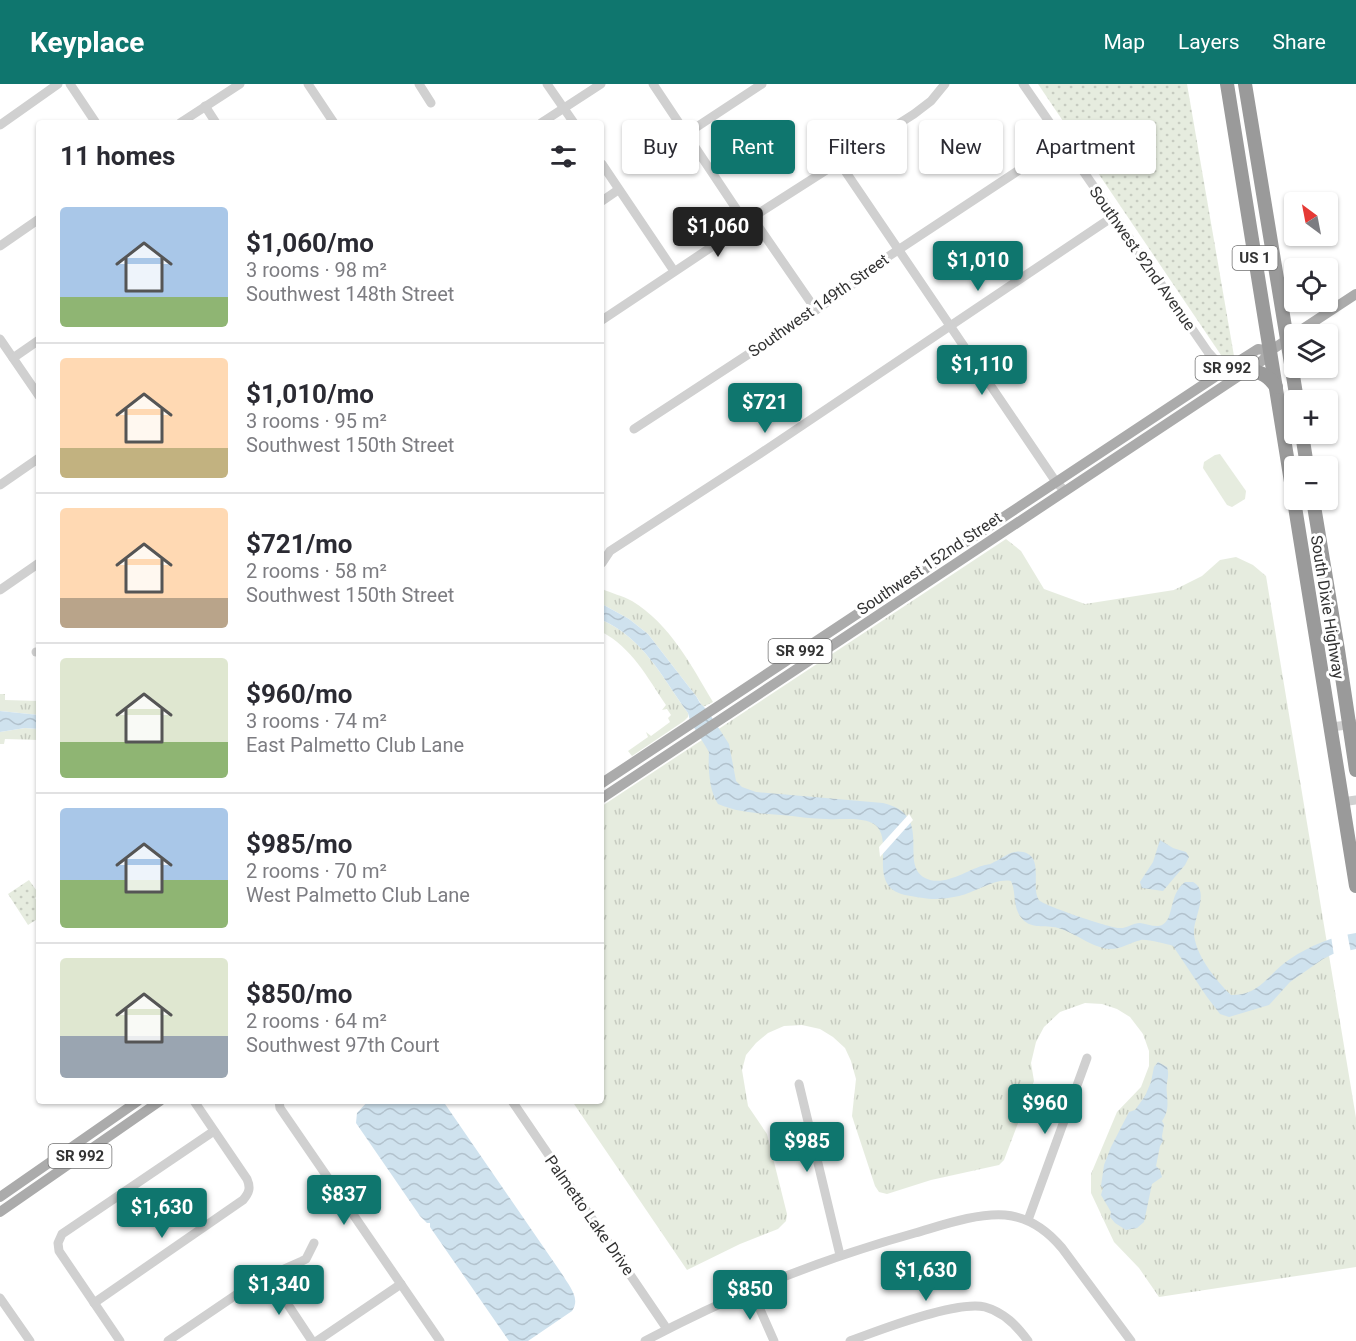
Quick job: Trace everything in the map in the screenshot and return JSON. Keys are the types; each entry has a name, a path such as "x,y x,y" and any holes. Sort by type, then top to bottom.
{"highway":[{"name":"South Dixie Highway","path":"1227,84 1331,728 1349,801 1356,886"},
{"name":"US 1","path":"1245,84 1258,164 1290,324"},
{"path":"1249,370 1268,377 1276,389"},
{"name":"South Dixie Highway","path":"1314,510 1352,725 1356,770"}],"main road":[{"name":"Southwest 152nd Street","path":"1310,324 1356,294"},
{"name":"Southwest 152nd Street","path":"604,797 1249,370 1284,341"},
{"name":"Southwest 152nd Street","path":"604,782 1208,381 1258,349 1270,351"},
{"path":"1151,420 1153,425 1151,434"},
{"name":"SR 992","path":"0,1197 134,1104"},
{"name":"SR 992","path":"0,1212 156,1104"}],"street":[{"path":"0,125 58,84"},
{"path":"70,84 94,120"},
{"path":"184,120 240,84"},
{"path":"308,84 332,120"},
{"path":"419,84 431,103"},
{"path":"547,84 572,120"},
{"path":"546,120 601,84"},
{"path":"653,84 677,120"},
{"path":"699,125 762,84"},
{"path":"904,120 920,110 945,84"},
{"name":"Southwest 92nd Avenue","path":"1023,84 1048,120"},
{"path":"205,106 214,120"},
{"path":"699,153 745,222 758,226 816,310"},
{"path":"1240,166 1258,164"},
{"path":"604,167 674,271"},
{"name":"Southwest 149th Street","path":"634,429 816,310 899,249 1015,173"},
{"path":"604,319 734,232 745,222 820,174"},
{"path":"847,174 1056,482 1065,491"},
{"name":"Southwest 92nd Avenue","path":"1085,174 1208,352 1227,369"},
{"path":"604,200 618,189"},
{"path":"604,560 610,551 1114,216"},
{"path":"0,246 36,221"},
{"path":"0,339 36,392"},
{"path":"13,358 36,342"},
{"path":"1208,352 1211,368 1208,381"},
{"path":"0,485 36,460"},
{"path":"1302,552 1321,550"},
{"path":"0,590 36,565"},
{"path":"1331,728 1352,725"},
{"path":"1028,1220 1087,1058"},
{"path":"799,1084 840,1256"},
{"path":"94,1302 243,1200 250,1188 247,1179 196,1104"},
{"path":"279,1104 440,1341"},
{"name":"Palmetto Lake Drive","path":"514,1104 667,1329"},
{"path":"120,1341 59,1251 58,1243 62,1234 214,1131"},
{"path":"645,1341 751,1289 840,1256 932,1228 986,1216 1004,1215 1028,1220 1047,1232 1058,1243 1131,1341"},
{"path":"168,1341 249,1286 306,1259 314,1243"},
{"path":"269,1276 312,1341"},
{"path":"317,1341 401,1284"},
{"path":"751,1289 774,1341"},
{"path":"0,1298 30,1341"},
{"path":"850,1341 906,1322 958,1308 979,1306 1001,1314 1014,1324 1028,1341"}],"green space":[{"path":"1038,84 1187,84 1234,356 1225,361 1099,174 1156,174 1156,120 1062,120"},
{"path":"1220,454 1246,491 1245,499 1232,507 1227,505 1203,468 1204,462"},
{"path":"1006,539 1021,551 1044,589 1085,604 1174,590 1202,576 1220,560 1236,557 1253,565 1266,576 1356,1118 1356,1267 1159,1297 1139,1268 1114,1242 1091,1193 1091,1174 1117,1112 1141,1087 1149,1066 1149,1051 1143,1034 1130,1017 1102,1004 1085,1003 1060,1012 1044,1027 1036,1042 1031,1063 1034,1081 1004,1160 999,1165 931,1180 887,1194 879,1192 875,1186 852,1116 856,1079 845,1048 820,1029 802,1025 784,1026 768,1033 746,1055 742,1070 748,1106 767,1134 787,1214 786,1221 778,1229 740,1244 687,1270 574,1104 604,1104 604,805"},
{"path":"604,590 632,601 658,621 678,646 713,702 703,707 648,634 629,619 604,605"},
{"path":"604,621 630,637 641,648 688,713 684,721 632,756 628,751 648,737 646,732 651,736 670,722 668,718 671,715 667,709 662,710 666,705 638,664 604,633"},
{"path":"0,694 5,694 5,700 36,701 36,715 0,711"},
{"path":"36,729 36,740 5,739 4,744 0,744 0,732"},
{"path":"29,880 36,890 36,920 28,925 8,894"}],"water":[{"path":"604,605 629,619 648,634 707,710 729,744 736,781 742,787 756,792 883,803 899,809 908,818 912,828 914,862 918,871 925,878 940,881 956,877 1011,853 1023,852 1034,860 1039,900 1077,916 1122,928 1140,923 1162,925 1169,917 1180,887 1185,882 1193,882 1198,886 1201,898 1194,931 1197,948 1212,974 1231,995 1250,992 1290,959 1322,942 1356,933 1356,949 1333,954 1323,959 1290,982 1269,1005 1229,1017 1220,1014 1173,946 1144,940 1118,948 1103,948 1058,928 1028,924 1018,912 1011,881 998,882 944,899 919,898 893,890 886,882 883,872 882,838 879,829 872,823 855,819 815,819 749,812 718,804 711,786 709,752 690,721 688,713 641,648 617,628 604,621"},
{"path":"0,711 36,715 36,729 0,732"},
{"path":"1160,840 1173,848 1186,852 1189,857 1163,891 1142,888 1140,882 1153,862"},
{"path":"1158,1062 1167,1067 1168,1073 1167,1111 1162,1121 1163,1141 1156,1166 1162,1177 1152,1184 1144,1222 1137,1228 1126,1230 1110,1217 1111,1212 1101,1195 1104,1165 1129,1112 1135,1110 1145,1096 1154,1067"},
{"path":"365,1104 445,1104 571,1288 575,1297 572,1311 528,1341 509,1341 430,1227 430,1223 420,1216 356,1123 357,1113"}],"pier":[{"path":"909,814 913,820 880,857 879,847"},
{"path":"1347,932 1351,953 1334,956 1331,936"}]}
